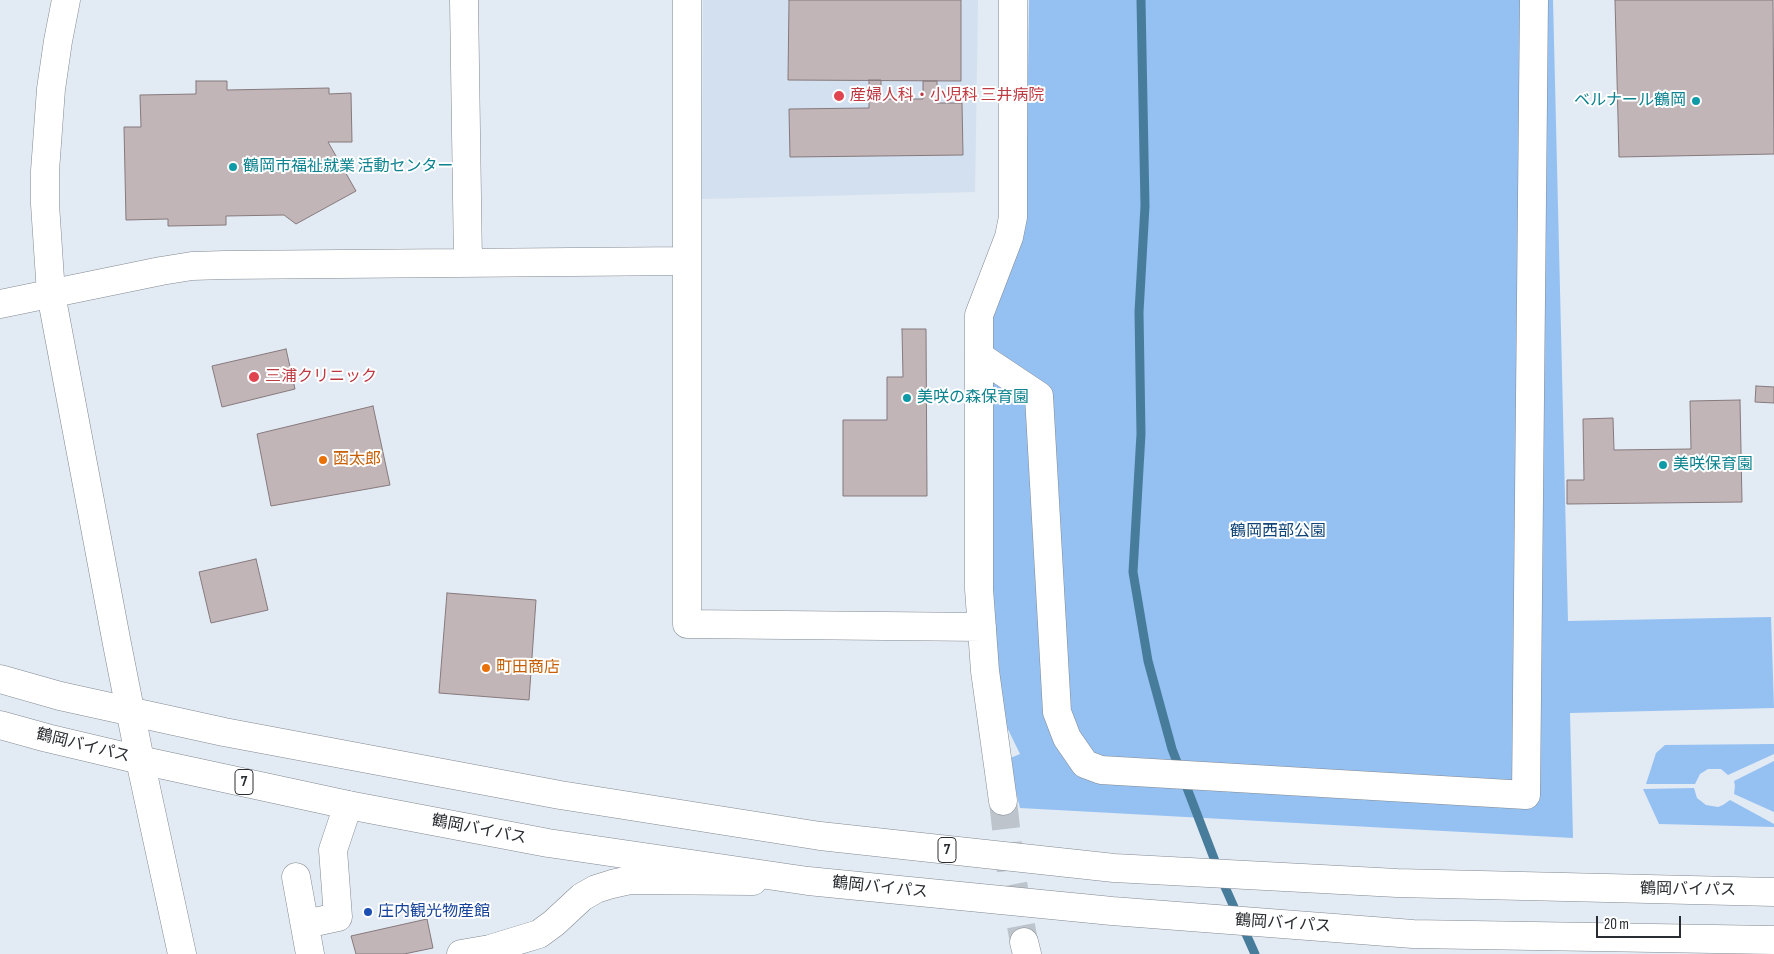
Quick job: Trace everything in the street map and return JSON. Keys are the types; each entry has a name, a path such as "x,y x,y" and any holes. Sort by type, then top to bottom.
{"main road":[{"path":"66,0 51,89 45,171 45,204 52,294 116,644 182,954"},
{"path":"464,0 468,262"},
{"path":"687,0 686,624 982,627"},
{"path":"1003,801 985,671 979,589 979,315 1009,237 1014,217 1013,0"},
{"path":"980,356 1039,396 1057,712 1067,738 1085,764 1101,770 1526,795 1534,0"},
{"path":"0,304 192,266 686,261"},
{"name":"鶴岡バイパス","path":"0,679 60,696 224,732 560,796 820,836 1114,868 1397,883 1774,892"},
{"name":"鶴岡バイパス","path":"0,725 140,760 348,806 548,843 808,881 1112,911 1413,934 1774,940"},
{"path":"305,924 338,917 333,850 348,806"},
{"path":"296,877 310,954"},
{"path":"461,954 490,949 539,934 582,897 596,889 630,880 808,881"}],"shaded area":[{"name":"産婦人科・小児科 三井病院","path":"703,0 978,0 975,192 702,199"}],"green space":[{"name":"鶴岡西部公園","path":"1029,0 1553,0 1568,621 1771,617 1774,708 1570,713 1573,838 1020,808 1008,759 1020,754 1002,717 991,587 986,335 1026,220"},
{"path":"1774,744 1774,754 1728,775 1721,769 1708,769 1700,774 1695,784 1646,784 1656,753 1665,745"},
{"path":"1774,761 1774,812 1734,794 1734,781"},
{"path":"1694,788 1697,798 1706,805 1718,807 1730,800 1774,824 1774,827 1659,824 1643,789"}],"building":[{"path":"789,0 961,0 961,81 788,80"},
{"name":"ベルナール鶴岡","path":"1615,0 1773,0 1774,154 1619,157"},
{"path":"869,80 881,80 881,99 923,99 923,81 937,81 937,103 962,103 963,155 790,157 789,109 869,108"},
{"name":"鶴岡市福祉就業 活動センター","path":"196,81 227,81 227,90 329,88 329,94 351,93 352,142 328,142 356,191 296,224 284,215 226,216 226,225 168,226 168,219 126,220 124,127 141,127 140,95 196,94"},
{"name":"美咲の森保育園","path":"902,329 926,329 927,496 843,496 843,420 887,420 887,377 903,377"},
{"name":"三浦クリニック","path":"286,349 295,389 222,407 212,366"},
{"path":"1756,386 1774,387 1774,403 1755,402"},
{"name":"美咲保育園","path":"1740,400 1742,502 1567,504 1567,480 1584,480 1583,419 1613,418 1614,450 1691,449 1690,401"},
{"name":"函太郎","path":"373,406 390,485 271,506 257,434"},
{"path":"256,559 268,610 211,623 199,572"},
{"name":"町田商店","path":"447,593 536,600 529,700 439,693"},
{"path":"427,919 433,948 404,954 356,954 351,936"}],"waterway":[{"path":"1141,0 1145,206 1139,312 1141,434 1133,572 1148,661 1172,749 1225,887 1255,954"}],"tunnel":[{"path":"1003,801 1011,872 1024,942"}],"place":[{"name":"産婦人科・小児科 三井病院","path":"839,96"},
{"name":"ベルナール鶴岡","path":"1696,101"},
{"name":"鶴岡市福祉就業 活動センター","path":"233,167"},
{"name":"三浦クリニック","path":"254,377"},
{"name":"美咲の森保育園","path":"907,398"},
{"name":"函太郎","path":"323,460"},
{"name":"美咲保育園","path":"1663,465"},
{"name":"町田商店","path":"486,668"},
{"name":"庄内観光物産館","path":"368,912"}]}
